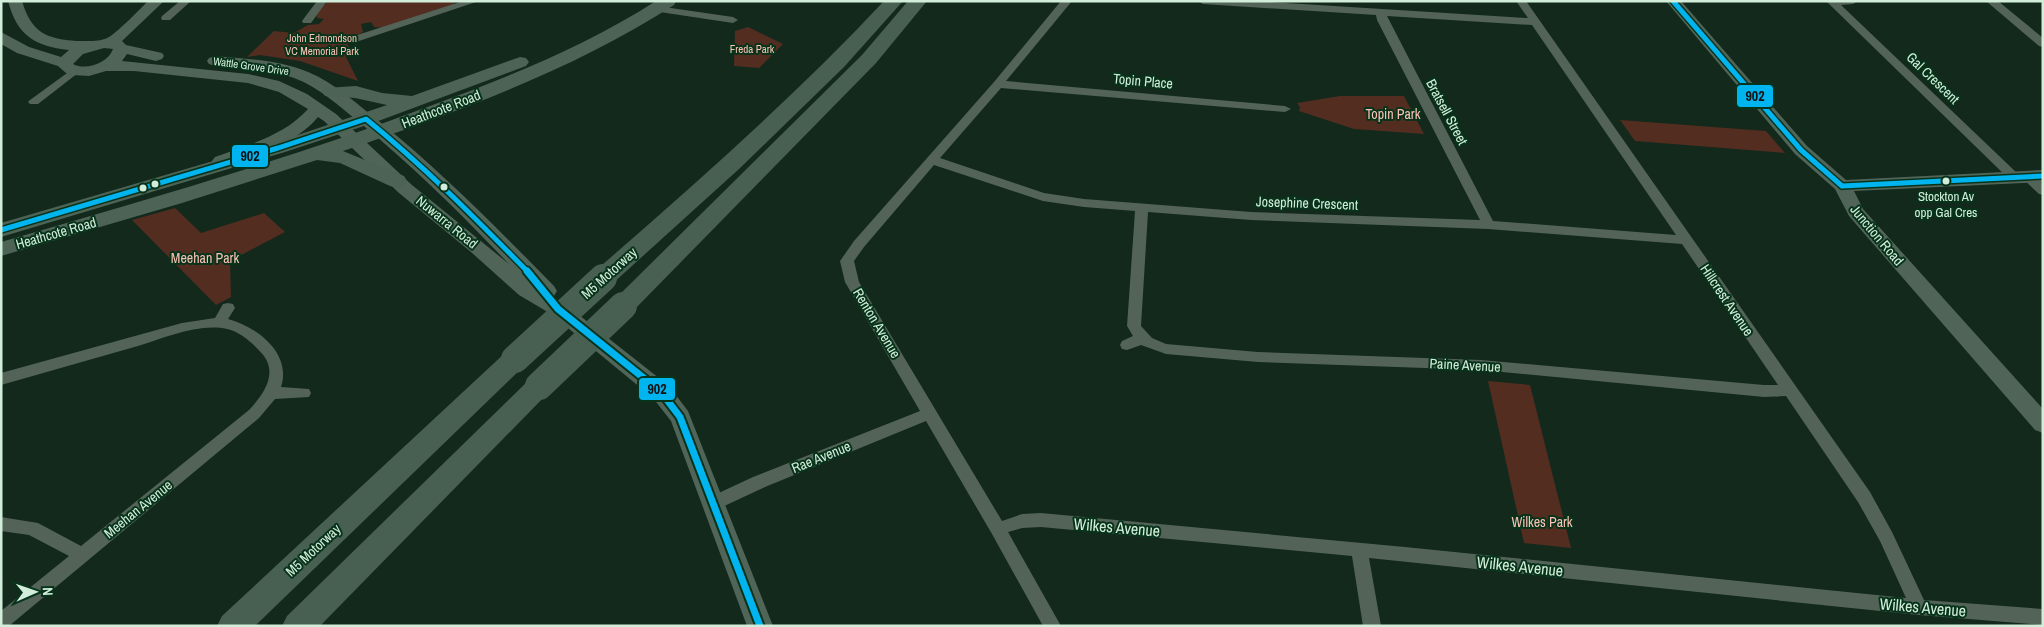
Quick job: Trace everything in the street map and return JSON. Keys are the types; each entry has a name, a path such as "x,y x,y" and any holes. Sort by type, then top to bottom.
{"highway":[{"path":"732,164 774,113 843,45 881,1"},
{"name":"M5 Motorway","path":"233,626 515,359 732,164 837,63 894,1"},
{"path":"869,59 918,1"},
{"path":"298,626 538,386 623,306 926,1"}],"main road":[{"path":"15,1 18,16 30,33 50,43 66,46 116,46"},
{"path":"102,66 117,58 116,46 157,1"},
{"name":"Junction Road","path":"1673,1 1801,150 1842,186 1855,212 2043,424"},
{"name":"Heathcote Road","path":"1,248 161,202 314,154 349,134 366,119 529,58 587,32 662,6"},
{"name":"Heathcote Road","path":"1,230 148,187 349,134 382,131 527,75 617,33 662,6"},
{"path":"1,37 23,50 69,67 72,54 88,46"},
{"name":"Wattle Grove Drive","path":"116,46 144,55 265,66 290,71 308,78 332,92 366,119"},
{"name":"Wattle Grove Drive","path":"69,67 87,70 102,66 145,65 264,81 286,89 317,108 349,134"},
{"path":"332,92 356,92 381,100 419,100"},
{"path":"148,187 254,148 290,132 305,123 317,108"},
{"name":"Nuwarra Road","path":"366,119 382,131 495,238 552,296 558,309"},
{"name":"Nuwarra Road","path":"349,134 397,181 479,247 542,303 558,309 661,392 680,417 760,626"},
{"path":"314,154 344,157 397,181"},
{"path":"1842,186 2028,176"}],"street":[{"path":"166,18 186,1"},
{"path":"307,21 322,1"},
{"path":"352,40 368,30 472,1"},
{"path":"662,6 686,1"},
{"name":"Renton Avenue","path":"1052,626 998,529 852,282 847,261 859,244 998,84 1067,1"},
{"path":"1203,1 1534,22"},
{"name":"Hillcrest Avenue","path":"1521,1 1864,497 1886,537 1919,607"},
{"path":"1831,2 1853,1"},
{"path":"1991,1 2043,44"},
{"name":"Gal Crescent","path":"1831,2 2043,191"},
{"path":"662,6 733,20"},
{"name":"Bratsell Street","path":"1380,13 1483,211 1488,225"},
{"path":"34,102 69,67"},
{"name":"Topin Place","path":"998,84 1285,109"},
{"name":"Josephine Crescent","path":"932,160 1043,197 1069,201 1251,216 1488,225 1687,240"},
{"path":"1127,345 1142,338 1134,326 1134,320 1142,208"},
{"path":"219,323 228,308"},
{"name":"Meehan Avenue","path":"1,379 175,331 219,323 230,324 248,332 272,356 277,372 276,382 271,393 254,414 1,622"},
{"name":"Paine Avenue","path":"1142,338 1147,342 1166,349 1258,357 1481,364 1764,391 1790,390"},
{"path":"271,393 304,393"},
{"name":"Rae Avenue","path":"714,503 930,413"},
{"name":"Wilkes Avenue","path":"998,529 1022,521 1041,520 2043,618"},
{"path":"2,524 32,528 83,555"},
{"path":"1359,550 1372,626"}],"green space":[{"name":"John Edmondson VC Memorial Park","path":"328,1 456,1 449,8 384,28 374,27 371,22 361,24 363,32 346,41 350,49 343,51 358,81 300,61 260,55 247,57 274,31 294,33 308,25 319,24 324,19 317,18 316,12"},
{"name":"Freda Park","path":"748,27 783,44 759,68 734,66 735,31"},
{"name":"Topin Park","path":"1340,96 1404,96 1424,134 1354,129 1299,111 1300,107 1297,103"},
{"path":"1620,120 1766,131 1785,153 1635,141"},
{"name":"Meehan Park","path":"175,208 201,233 264,213 285,232 230,261 231,297 216,305 132,220"},
{"name":"Wilkes Park","path":"1488,381 1530,385 1571,548 1524,543"}],"transit line":[{"name":"902","path":"1673,1 1801,150 1842,186"},
{"name":"902","path":"1,230 278,148 366,119 403,149 456,199 534,278 558,309 661,392 680,417 760,626"},
{"name":"902","path":"1842,186 2043,176"}],"place":[{"name":"Stockton Av opp Gal Cres","path":"1946,181"}]}
